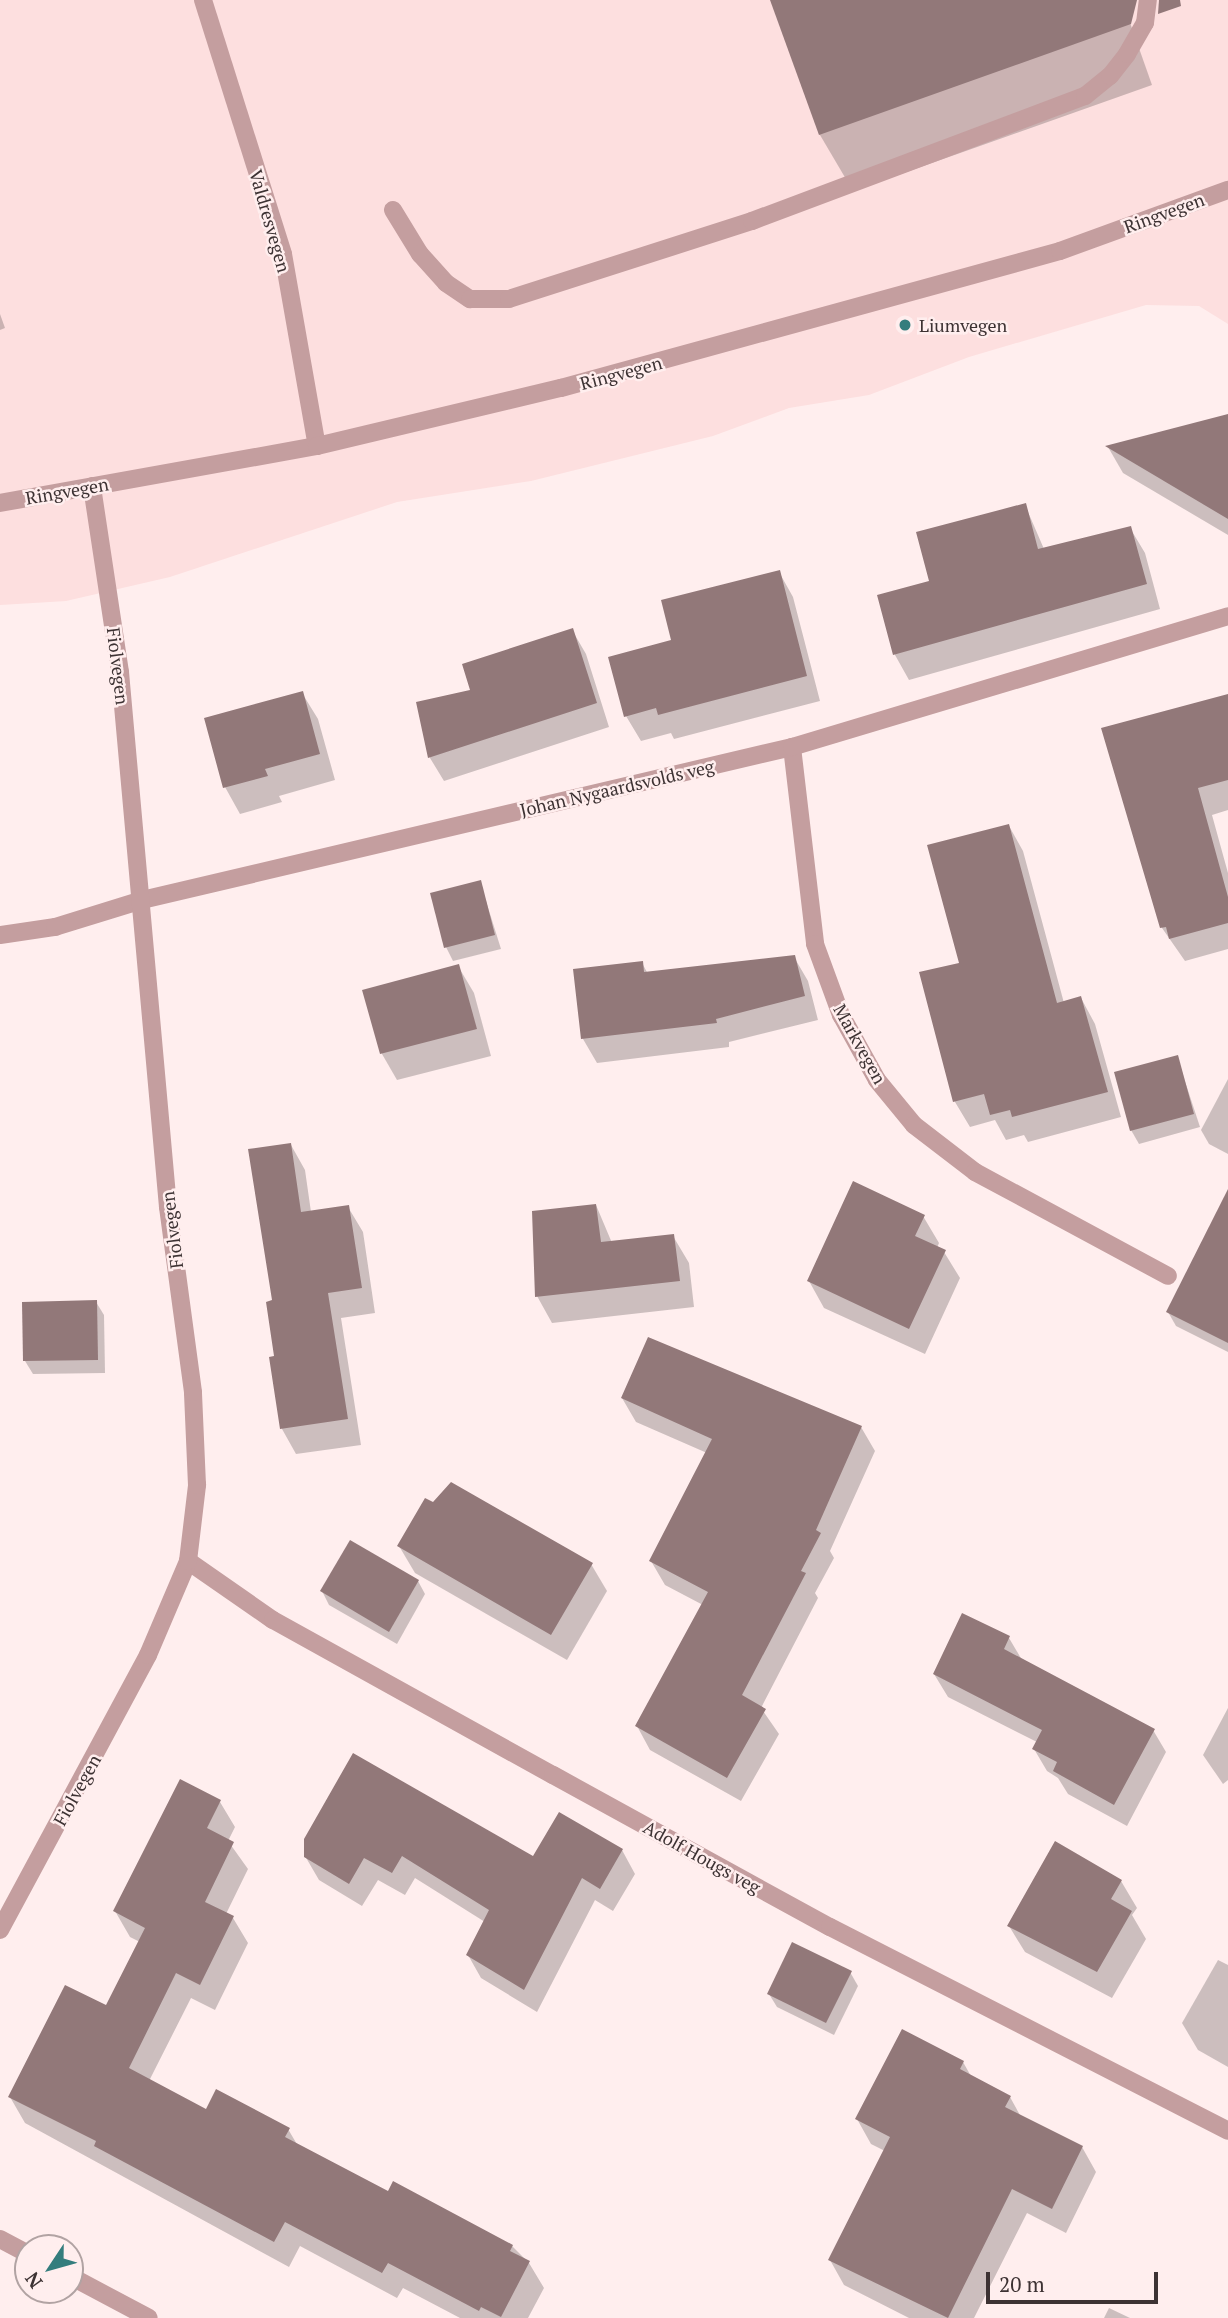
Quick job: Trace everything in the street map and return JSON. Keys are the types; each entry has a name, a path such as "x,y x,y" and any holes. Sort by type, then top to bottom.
{"street":[{"name":"Valdresvegen","path":"203,0 283,254 317,446"},
{"path":"393,210 420,254 446,283 470,299 509,299 752,221 1085,96 1110,76 1127,54 1145,23 1148,0"},
{"name":"Ringvegen","path":"0,503 317,446 809,323 1060,251 1228,190"},
{"name":"Fiolvegen","path":"0,1930 102,1746 188,1561 197,1485 193,1392 168,1207 120,671 92,486"},
{"name":"Johan Nygaardsvolds veg","path":"0,934 55,927 142,900 792,747 1228,616"},
{"name":"Markvegen","path":"792,747 815,944 841,1015 877,1080 914,1125 975,1172 1167,1276"},
{"name":"Adolf Hougs veg","path":"188,1561 273,1620 565,1782 830,1927 1228,2132"},
{"path":"84,2283 149,2318"}],"shaded area":[{"path":"0,0 1228,0 1228,324 1199,306 1146,305 969,357 869,395 789,408 713,436 531,481 397,502 170,577 66,601 0,605"}],"building":[{"path":"770,0 1137,0 1131,24 819,135"},
{"path":"1159,0 1180,0 1181,6 1158,14"},
{"path":"1228,414 1228,519 1105,446"},
{"path":"1026,503 1038,549 1131,526 1147,584 893,655 877,595 929,581 916,532"},
{"path":"780,570 807,676 658,715 656,708 624,717 608,657 671,640 661,600"},
{"path":"573,628 597,703 428,758 416,702 470,690 462,664"},
{"path":"303,691 320,754 265,769 268,776 223,788 204,718"},
{"path":"1228,694 1228,780 1198,788 1228,897 1228,923 1169,939 1166,927 1160,928 1101,728"},
{"path":"1009,824 1057,1003 1081,996 1108,1092 1012,1117 1010,1110 990,1115 984,1094 953,1102 919,972 959,963 927,845"},
{"path":"481,880 495,935 444,948 430,893"},
{"path":"795,955 805,996 716,1019 717,1023 581,1039 573,969 643,961 644,972"},
{"path":"459,964 477,1029 380,1054 362,990"},
{"path":"1178,1055 1194,1114 1130,1131 1114,1072"},
{"path":"291,1143 301,1212 349,1205 362,1288 328,1293 348,1419 280,1429 269,1357 274,1356 266,1302 272,1300 248,1149"},
{"path":"853,1181 925,1215 915,1236 946,1250 909,1329 807,1281"},
{"path":"1228,1189 1228,1343 1166,1312"},
{"path":"596,1204 601,1242 674,1234 680,1281 535,1297 532,1211"},
{"path":"97,1300 98,1360 23,1361 22,1302"},
{"path":"648,1337 862,1426 816,1530 821,1533 801,1571 806,1573 742,1695 766,1709 727,1778 635,1726 708,1592 649,1561 712,1439 621,1398"},
{"path":"451,1482 593,1563 551,1635 397,1546 425,1498 433,1502"},
{"path":"350,1540 419,1580 389,1632 320,1591"},
{"path":"962,1613 1010,1636 1004,1649 1155,1729 1114,1805 1053,1771 1057,1762 1032,1749 1042,1730 933,1674"},
{"path":"353,1753 533,1856 559,1812 623,1849 600,1889 582,1878 524,1990 466,1955 489,1910 402,1856 392,1873 364,1858 349,1884 304,1857 304,1839"},
{"path":"180,1779 221,1800 207,1828 234,1842 205,1902 234,1916 200,1985 176,1973 129,2068 206,2109 216,2089 290,2128 285,2137 388,2191 393,2181 513,2245 510,2251 530,2261 501,2317 481,2307 479,2311 388,2263 382,2273 285,2222 274,2242 94,2146 96,2141 8,2097 65,1985 106,2005 145,1928 113,1911"},
{"path":"1055,1841 1122,1880 1111,1899 1132,1911 1097,1972 1007,1926"},
{"path":"792,1942 852,1971 826,2023 767,1994"},
{"path":"902,2029 964,2061 960,2069 1011,2096 1005,2107 1083,2146 1052,2209 1012,2189 948,2318 828,2260 890,2137 855,2119"}],"place":[{"name":"Liumvegen","path":"905,325"}]}
